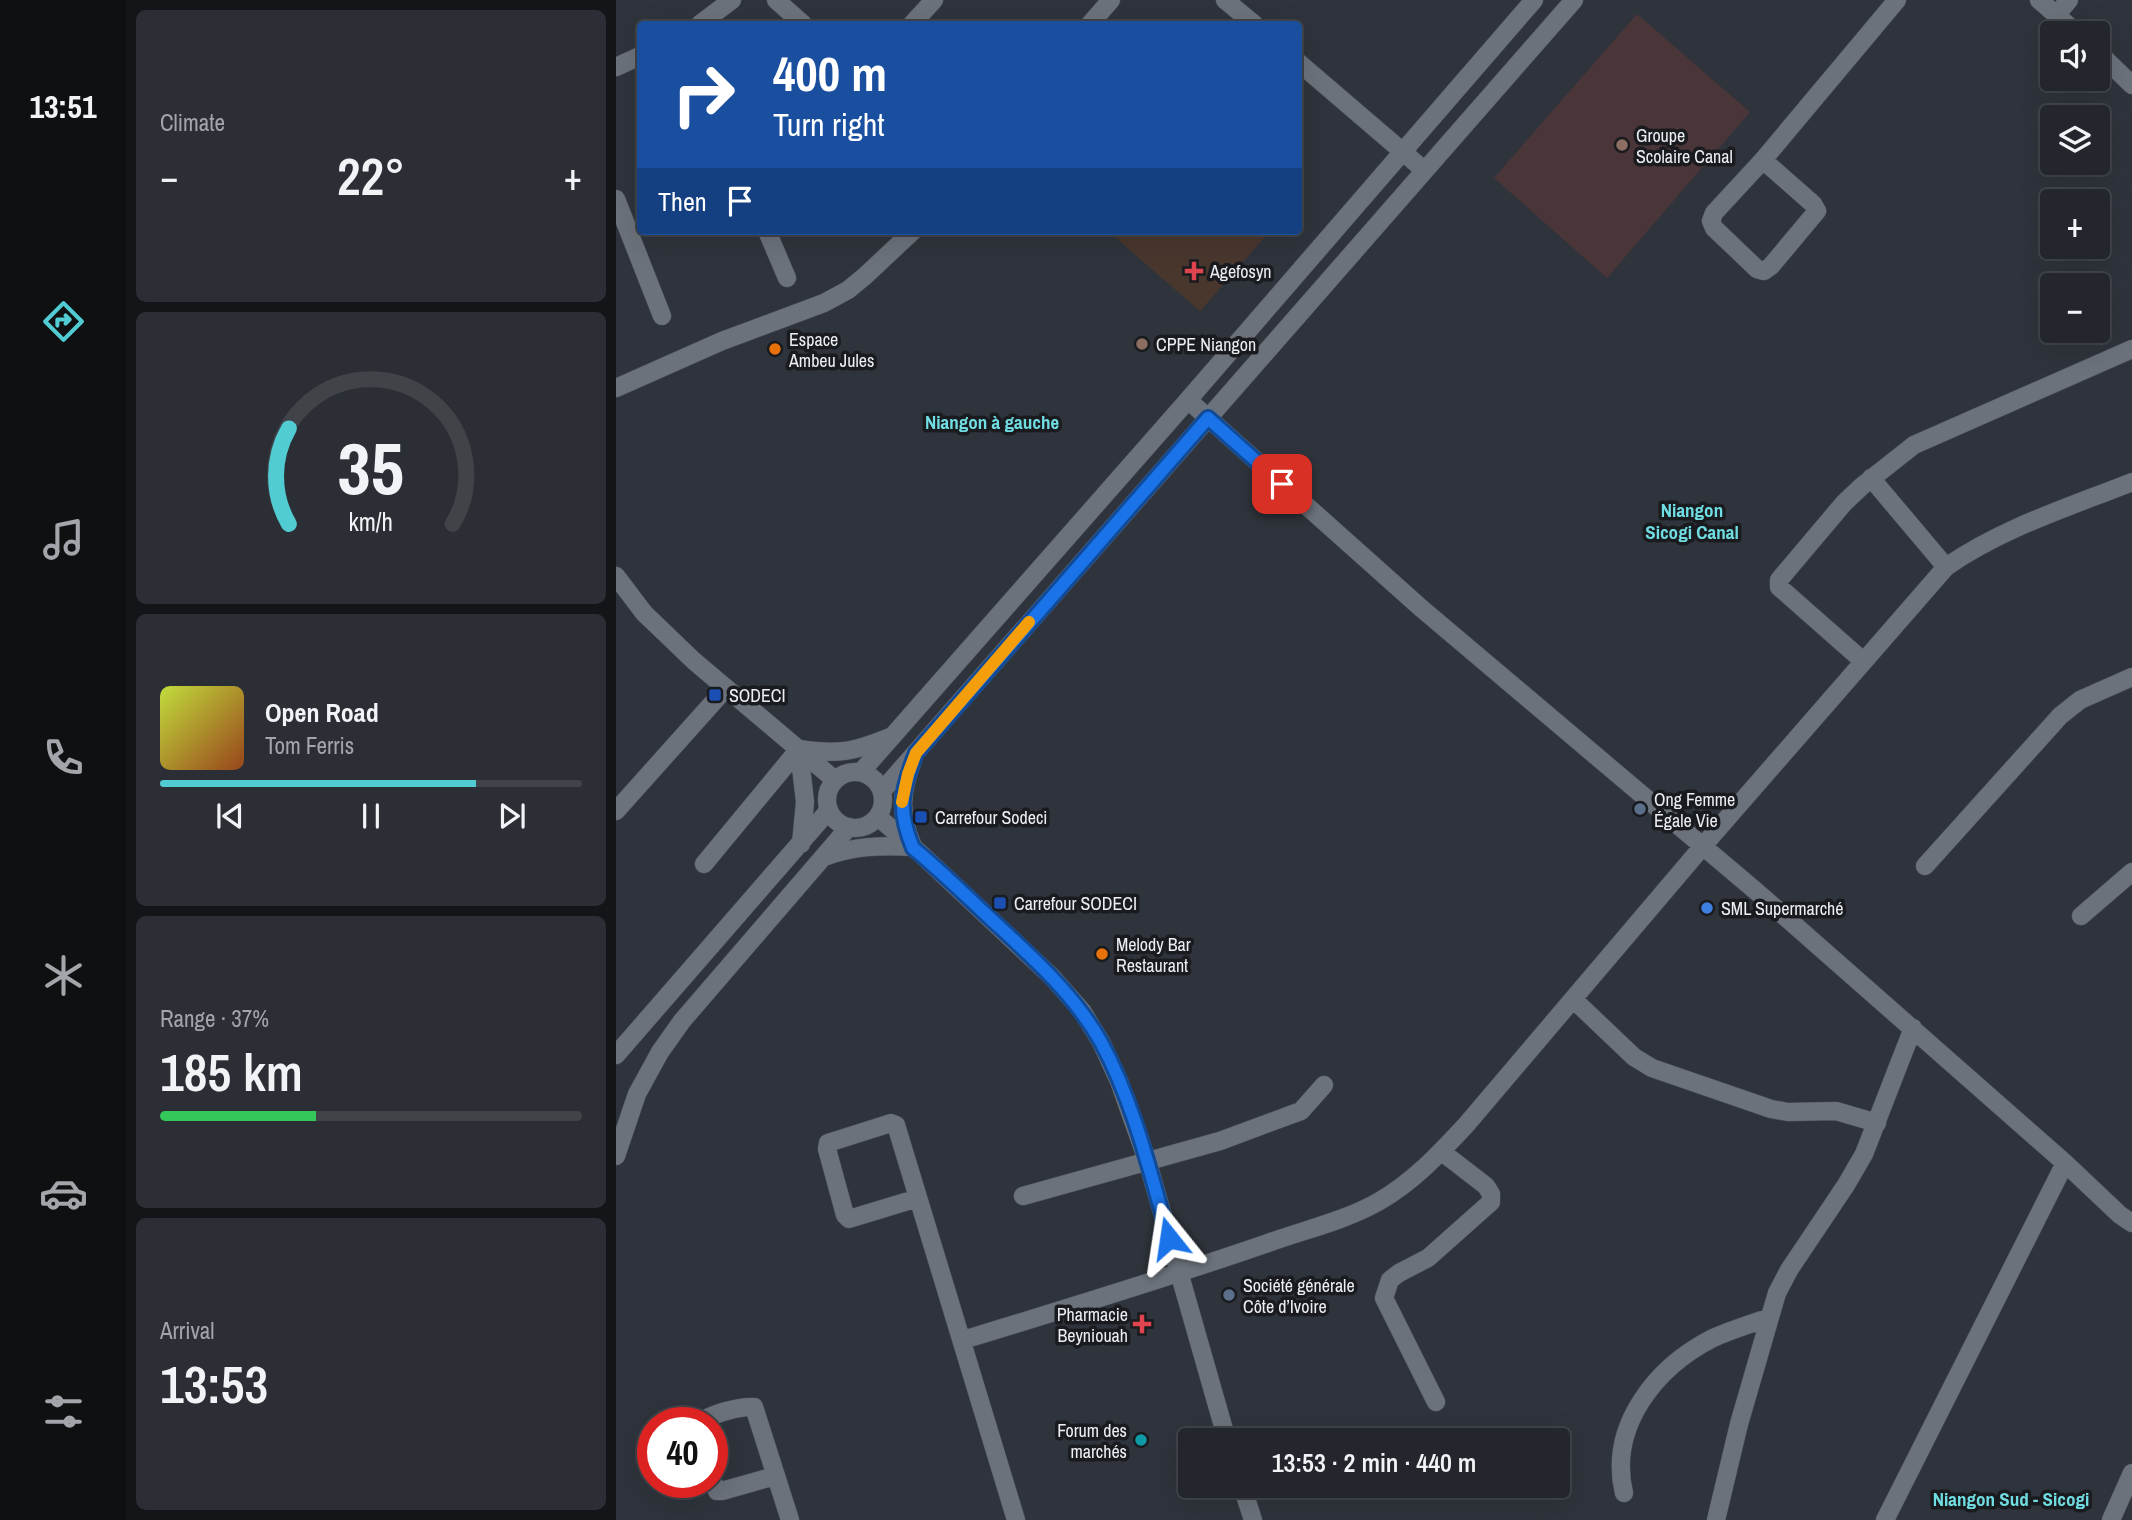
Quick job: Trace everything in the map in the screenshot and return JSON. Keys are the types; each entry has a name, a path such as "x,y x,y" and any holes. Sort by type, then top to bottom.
{"street":[{"path":"704,21 732,0"},
{"path":"776,0 800,21"},
{"path":"915,21 934,0"},
{"path":"1093,21 1111,0"},
{"path":"1225,0 1250,21"},
{"path":"861,772 1534,0"},
{"path":"882,790 1574,0"},
{"path":"1763,160 1813,204 1817,211 1764,271 1757,269 1714,228 1711,221 1714,213 1763,160 1897,0"},
{"path":"2039,0 2063,21"},
{"path":"2056,15 2069,0"},
{"path":"616,67 637,57"},
{"path":"2110,64 2132,85"},
{"path":"1302,65 1424,170"},
{"path":"616,199 662,316"},
{"path":"769,235 787,278"},
{"path":"616,388 722,341 824,303 865,276 909,235"},
{"path":"1863,661 1779,587 1779,580 1823,527 1871,478 1914,444 2132,349"},
{"path":"1188,400 1421,608 1703,846 2132,1223"},
{"path":"1871,478 1946,568"},
{"path":"963,1340 1179,1274 1342,1218 1376,1203 1408,1183 1442,1152 1703,846 1946,568 1972,549 2004,533 2132,482"},
{"path":"619,588 726,688 835,780"},
{"path":"1925,866 2060,716 2080,700 2132,677"},
{"path":"616,811 726,688"},
{"path":"799,749 827,753 846,752 893,736"},
{"path":"799,749 805,802 801,844"},
{"path":"704,864 799,749"},
{"path":"913,848 904,824 902,807 908,774 916,753"},
{"path":"861,772 878,782 882,790 883,804 878,817 870,824 860,828 849,827 834,818 829,810 829,789 835,780 847,773 861,772"},
{"path":"616,1055 829,810"},
{"path":"878,817 1026,951 1082,1011 1101,1042 1119,1081 1147,1160 1224,1428"},
{"path":"616,1156 637,1094 660,1052 682,1021 849,827"},
{"path":"824,857 855,848 884,845 913,848"},
{"path":"2081,916 2132,872"},
{"path":"1573,999 1634,1057 1652,1068 1771,1109 1836,1111 1877,1123"},
{"path":"662,1004 682,1021"},
{"path":"1716,1520 1736,1436 1777,1293 1864,1154 1913,1028"},
{"path":"1023,1196 1220,1141 1301,1111 1324,1085"},
{"path":"918,1198 849,1219 845,1215 828,1143 891,1123 896,1125 1016,1520"},
{"path":"1436,1402 1384,1298 1390,1280 1428,1258 1492,1202 1486,1186 1442,1152"},
{"path":"1885,1520 2065,1163"},
{"path":"1624,1493 1620,1475 1624,1437 1646,1392 1685,1356 1714,1338 1769,1318"},
{"path":"728,1412 747,1406 754,1407 790,1520"},
{"path":"2111,1520 2132,1473"},
{"path":"728,1489 775,1476"},
{"path":"1246,1498 1252,1520"}],"shaded area":[{"name":"Groupe Scolaire Canal","path":"1637,14 1750,112 1607,278 1494,178"},
{"name":"Agefosyn","path":"1113,235 1266,235 1200,311"}],"slow traffic":[{"path":"902,802 916,753 1029,622"}],"place":[{"name":"Groupe Scolaire Canal","path":"1622,145"},
{"name":"Agefosyn","path":"1194,271"},
{"name":"CPPE Niangon","path":"1142,344"},
{"name":"Espace Ambeu Jules","path":"775,349"},
{"name":"SODECI","path":"715,695"},
{"name":"Ong Femme Égale Vie","path":"1640,809"},
{"name":"Carrefour Sodeci","path":"921,817"},
{"name":"Carrefour SODECI","path":"1000,903"},
{"name":"SML Supermarché","path":"1707,908"},
{"name":"Melody Bar Restaurant","path":"1102,954"},
{"name":"Société générale Côte d’Ivoire","path":"1229,1295"},
{"name":"Pharmacie Beyniouah","path":"1142,1324"},
{"name":"Forum des marchés","path":"1141,1440"}],"district":[{"name":"Niangon à gauche","path":"992,422"},
{"name":"Niangon Sicogi Canal","path":"1692,521"},
{"name":"Niangon Sud - Sicogi","path":"2011,1499"}],"route":[{"path":"1169,1238 1152,1174 1119,1081 1101,1042 1082,1011 1052,976 913,848 904,824 902,807 908,774 916,753 1208,418 1282,484"}]}
